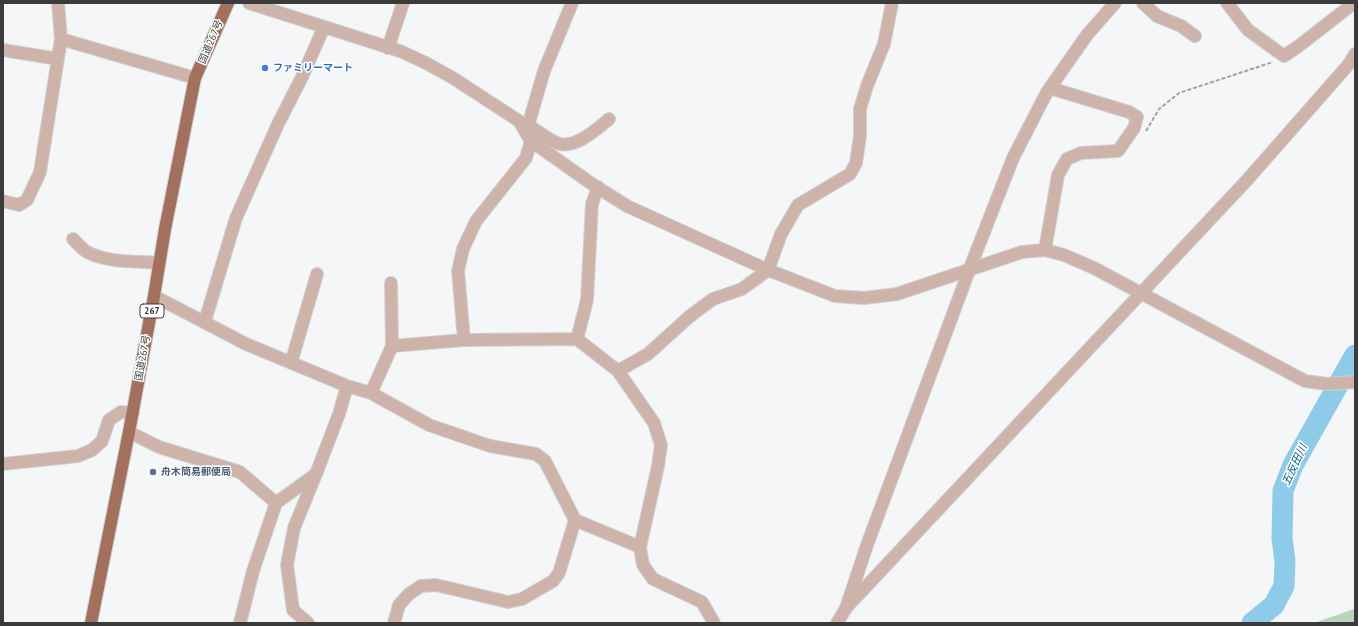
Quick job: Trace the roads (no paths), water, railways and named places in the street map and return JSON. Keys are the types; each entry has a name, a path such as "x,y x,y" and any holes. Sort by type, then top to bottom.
{"highway":[{"name":"国道267号","path":"90,623 133,413 154,296 164,229 196,78 227,4"}],"street":[{"path":"3,201 19,205 27,200 40,172 61,39 58,3"},
{"path":"249,3 388,48 426,63 453,78 519,121 528,133 598,187 627,206 768,270 835,296 864,298 897,294 970,268 1022,252 1045,250 1064,255 1094,268 1140,294 1305,381 1327,384 1355,382"},
{"path":"388,48 403,3"},
{"path":"464,340 458,271 463,248 476,221 526,158 528,133 544,71 572,3"},
{"path":"618,371 648,354 712,298 742,289 768,270 781,234 798,205 850,174 856,163 860,136 860,109 867,86 884,44 892,3"},
{"path":"846,608 867,545 970,268 1013,158 1050,88 1087,35 1115,3"},
{"path":"1143,3 1157,16 1181,26 1195,36"},
{"path":"1227,3 1248,30 1284,56 1354,3"},
{"path":"205,321 236,218 324,27"},
{"path":"61,39 196,78"},
{"path":"3,50 58,59"},
{"path":"837,623 846,608 1248,179 1349,64 1355,54"},
{"path":"1045,250 1058,175 1067,159 1081,153 1118,151 1134,128 1137,117 1129,112 1050,88"},
{"path":"528,133 558,144 569,144 590,135 609,119"},
{"path":"577,339 586,300 592,204 598,187"},
{"path":"73,239 85,251 98,257 123,261 159,263"},
{"path":"291,363 317,274"},
{"path":"371,393 392,346 391,283"},
{"path":"154,296 205,321 246,344 347,386 371,393 428,425 490,446 536,454 545,461 575,520 640,547"},
{"path":"392,346 464,340 577,339 618,371 654,423 661,445 658,466 640,547 644,565 653,579 702,602 714,623"},
{"path":"308,623 293,610 287,565 294,528 316,474 347,386"},
{"path":"3,464 78,456 92,450 102,441 109,420 121,412 133,413"},
{"path":"129,432 158,447 240,472 276,503"},
{"path":"240,623 253,570 276,503 316,474"},
{"path":"394,623 399,606 409,594 421,586 436,585 508,602 522,599 553,581 559,573 575,520"}],"waterway":[{"name":"五反田川","path":"1252,623 1274,605 1284,586 1285,561 1282,539 1283,491 1293,465 1355,355"}],"place":[{"name":"ファミリーマート","path":"265,68"},
{"name":"舟木簡易郵便局","path":"153,472"}]}
